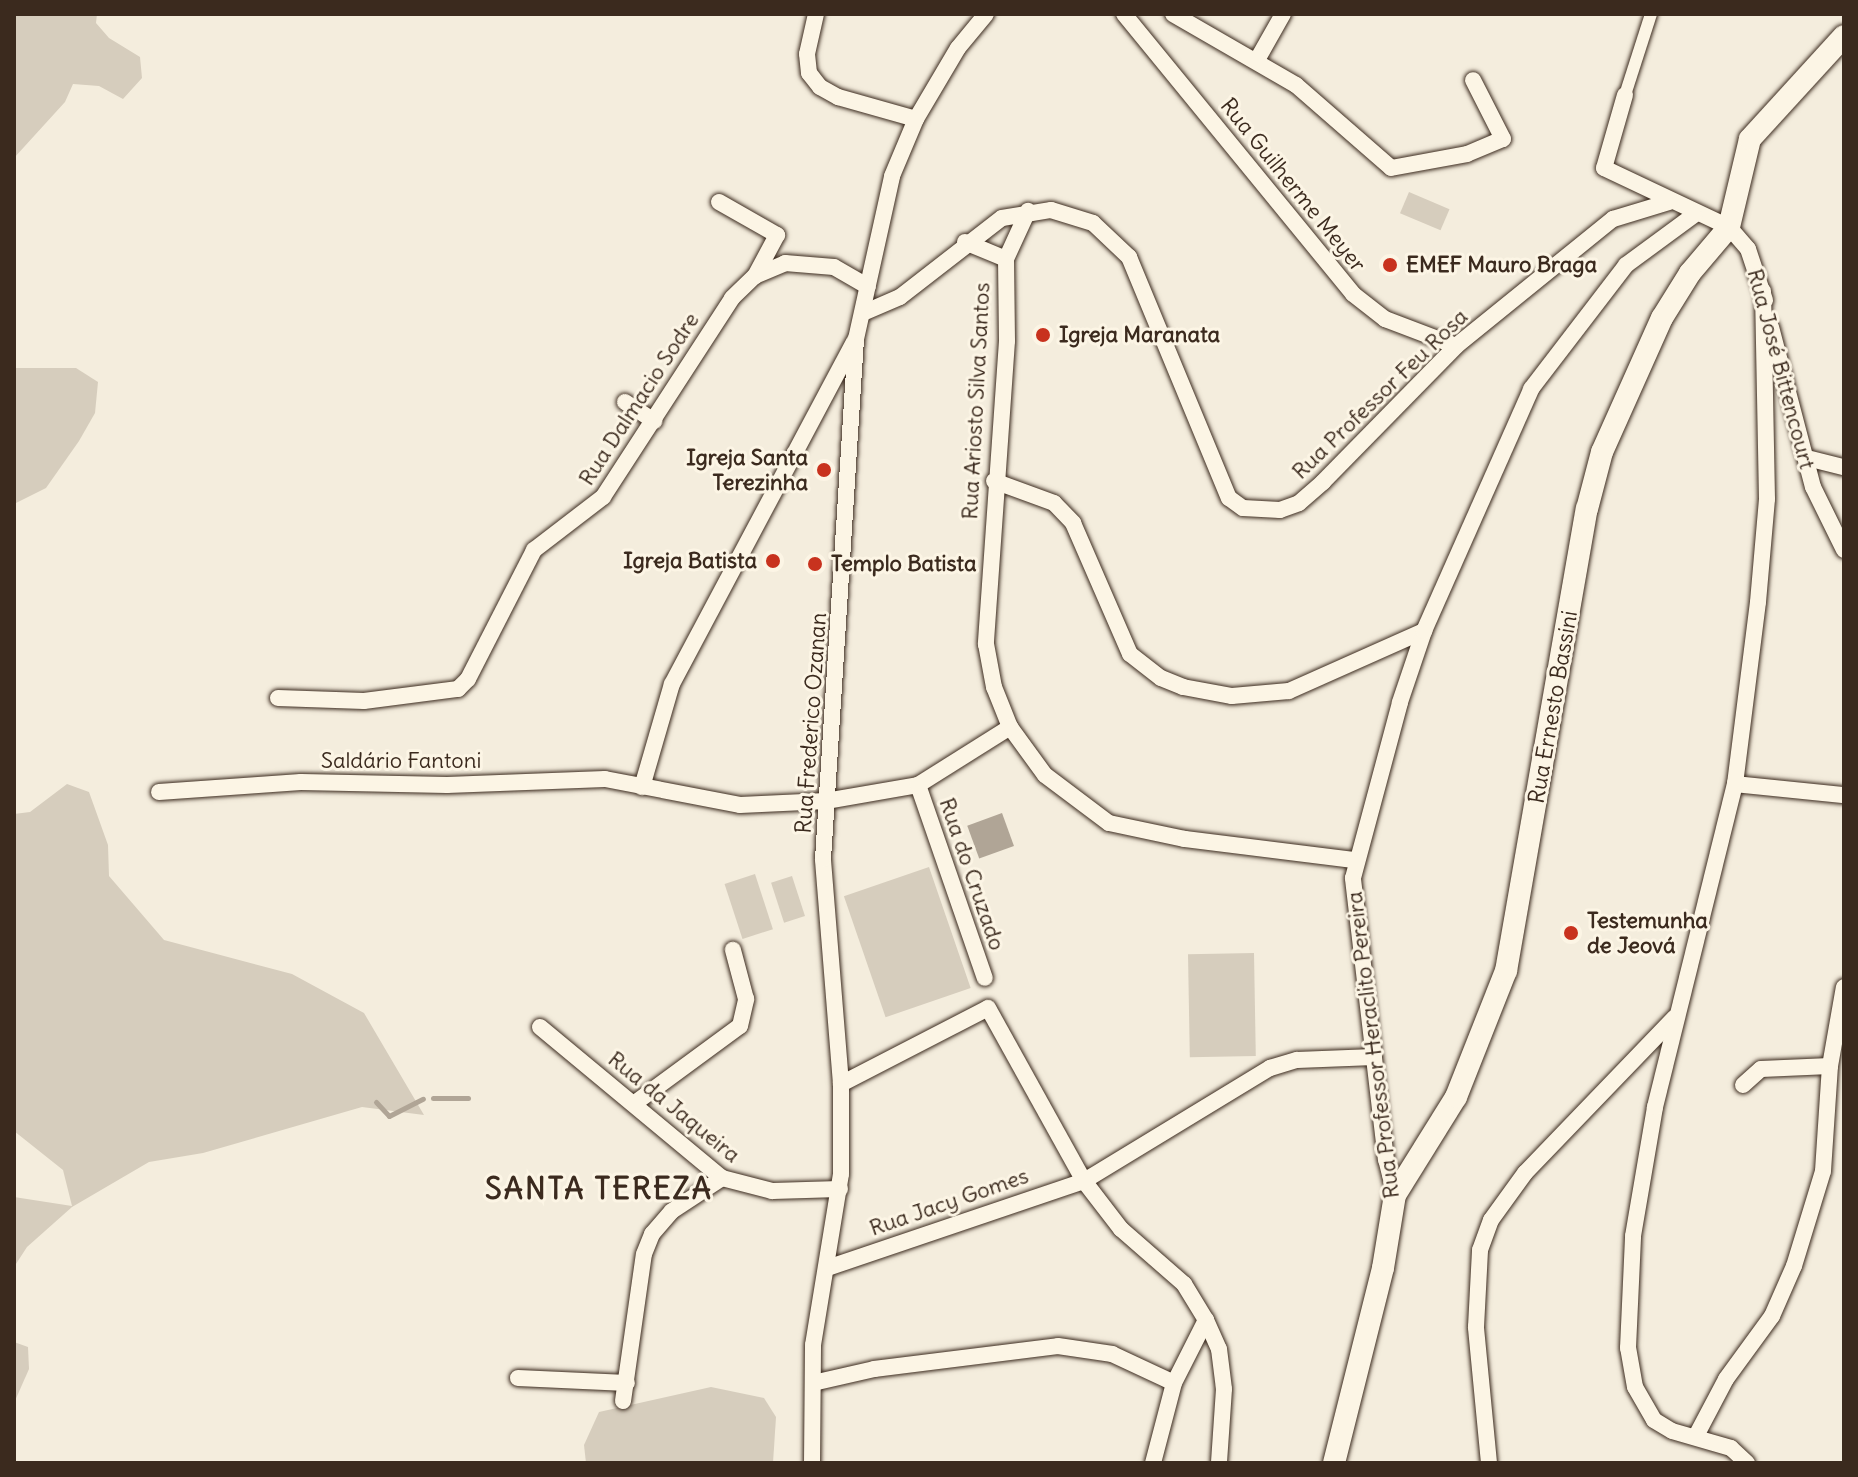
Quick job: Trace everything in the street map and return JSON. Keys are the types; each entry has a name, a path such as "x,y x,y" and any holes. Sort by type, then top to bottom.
{"main road":[{"path":"1729,227 1750,139 1844,36"},
{"name":"Rua Ernesto Bassini","path":"1395,1195 1456,1097 1506,971 1587,509 1602,452 1662,318 1690,273 1729,227"},
{"name":"Rua Professor Heraclito Pereira","path":"1334,1463 1383,1268 1395,1195"}],"street":[{"path":"816,14 807,54 809,73 820,87 916,119"},
{"name":"Rua Frederico Ozanan","path":"812,1463 813,1345 830,1267 840,1189 841,1084 823,859 826,801 835,732 856,339 892,176 916,119 958,48 986,14"},
{"name":"Rua Guilherme Meyer","path":"1124,14 1353,294 1385,319 1456,346"},
{"path":"1257,60 1283,14"},
{"path":"1651,14 1604,168 1694,215 1729,227"},
{"path":"1183,17 1296,85 1391,168 1467,154 1503,139 1473,80"},
{"path":"719,202 777,235 755,276"},
{"name":"Rua Professor Feu Rosa","path":"863,313 900,297 965,242 1002,218 1028,211 1051,210 1093,223 1129,257 1184,382 1217,475 1229,498 1243,508 1280,510 1299,503 1456,346 1613,219 1669,202"},
{"path":"1006,259 1028,211"},
{"name":"Rua Professor Heraclito Pereira","path":"1395,1195 1386,1160 1354,860 1424,631 1531,389 1626,265 1694,215"},
{"name":"Rua José Bittencourt","path":"1729,227 1748,249 1763,291 1813,487 1844,550"},
{"name":"Rua Ariosto Silva Santos","path":"965,242 1006,259 1007,341 994,481 986,644 994,687 1010,727 1045,775 1119,827 1354,860"},
{"name":"Rua Dalmacio Sodre","path":"278,698 364,701 458,689 468,679 534,550 603,497 732,298 755,276 785,263 814,262 868,287"},
{"path":"1747,1463 1731,1448 1654,1420 1635,1387 1628,1348 1633,1236 1676,1016 1735,784 1767,499 1763,291"},
{"path":"642,787 672,684 856,339"},
{"path":"625,402 654,421"},
{"path":"1807,458 1844,467"},
{"path":"994,481 1054,503 1073,523 1130,654 1161,678 1183,687 1232,696 1289,691 1424,631"},
{"path":"918,785 1010,727"},
{"name":"Saldário Fantoni","path":"159,792 301,782 447,785 605,779 740,805 826,801 918,785"},
{"path":"1735,784 1844,795"},
{"name":"Rua do Cruzado","path":"918,785 985,978"},
{"path":"635,1103 740,1026 746,999 733,950"},
{"path":"1696,1436 1726,1379 1772,1316 1794,1266 1823,1171 1830,1066 1844,987"},
{"path":"841,1084 988,1008 1084,1181 1121,1229 1184,1284 1206,1320 1219,1349 1224,1389 1219,1463"},
{"path":"1489,1463 1476,1327 1478,1273 1491,1220 1505,1197 1676,1016"},
{"name":"Rua da Jaqueira","path":"540,1027 722,1178 772,1191 840,1189"},
{"name":"Rua Jacy Gomes","path":"830,1267 1084,1181 1270,1068 1297,1060 1374,1057"},
{"path":"1743,1085 1761,1069 1830,1066"},
{"path":"623,1401 644,1254 652,1234 672,1211 722,1178"},
{"path":"1153,1463 1174,1383 1206,1320"},
{"path":"813,1383 874,1369 1058,1346 1112,1354 1174,1383"},
{"path":"518,1378 627,1383"}],"shaded area":[{"path":"14,14 97,14 96,23 109,38 140,57 142,78 123,99 99,86 73,84 65,102 14,158"},
{"path":"1409,192 1450,209 1441,230 1400,213"},
{"path":"14,368 76,368 98,382 95,413 79,441 46,488 14,504"},
{"path":"67,784 89,792 108,845 109,876 164,940 292,974 364,1013 424,1115 362,1107 203,1153 149,1162 72,1207 27,1247 14,1267 14,1197 72,1206 63,1170 14,1131 14,814 30,812"},
{"path":"1002,813 1014,846 979,859 967,826"},
{"path":"929,867 971,988 886,1017 844,896"},
{"path":"755,874 773,929 742,939 725,884"},
{"path":"792,876 805,916 784,923 771,883"},
{"path":"1254,953 1256,1056 1190,1057 1188,954"},
{"path":"14,1342 28,1347 29,1369 14,1403"},
{"path":"711,1387 764,1398 776,1417 773,1463 586,1463 584,1445 599,1412"}],"waterway":[{"path":"433,1098 468,1098"},
{"path":"376,1102 389,1116 423,1099"}],"place":[{"name":"EMEF Mauro Braga","path":"1390,265"},
{"name":"Igreja Maranata","path":"1043,335"},
{"name":"Igreja Santa Terezinha","path":"824,470"},
{"name":"Igreja Batista","path":"773,561"},
{"name":"Templo Batista","path":"815,564"},
{"name":"Testemunha de Jeová","path":"1571,933"}],"district":[{"name":"SANTA TEREZA","path":"599,1188"}]}
